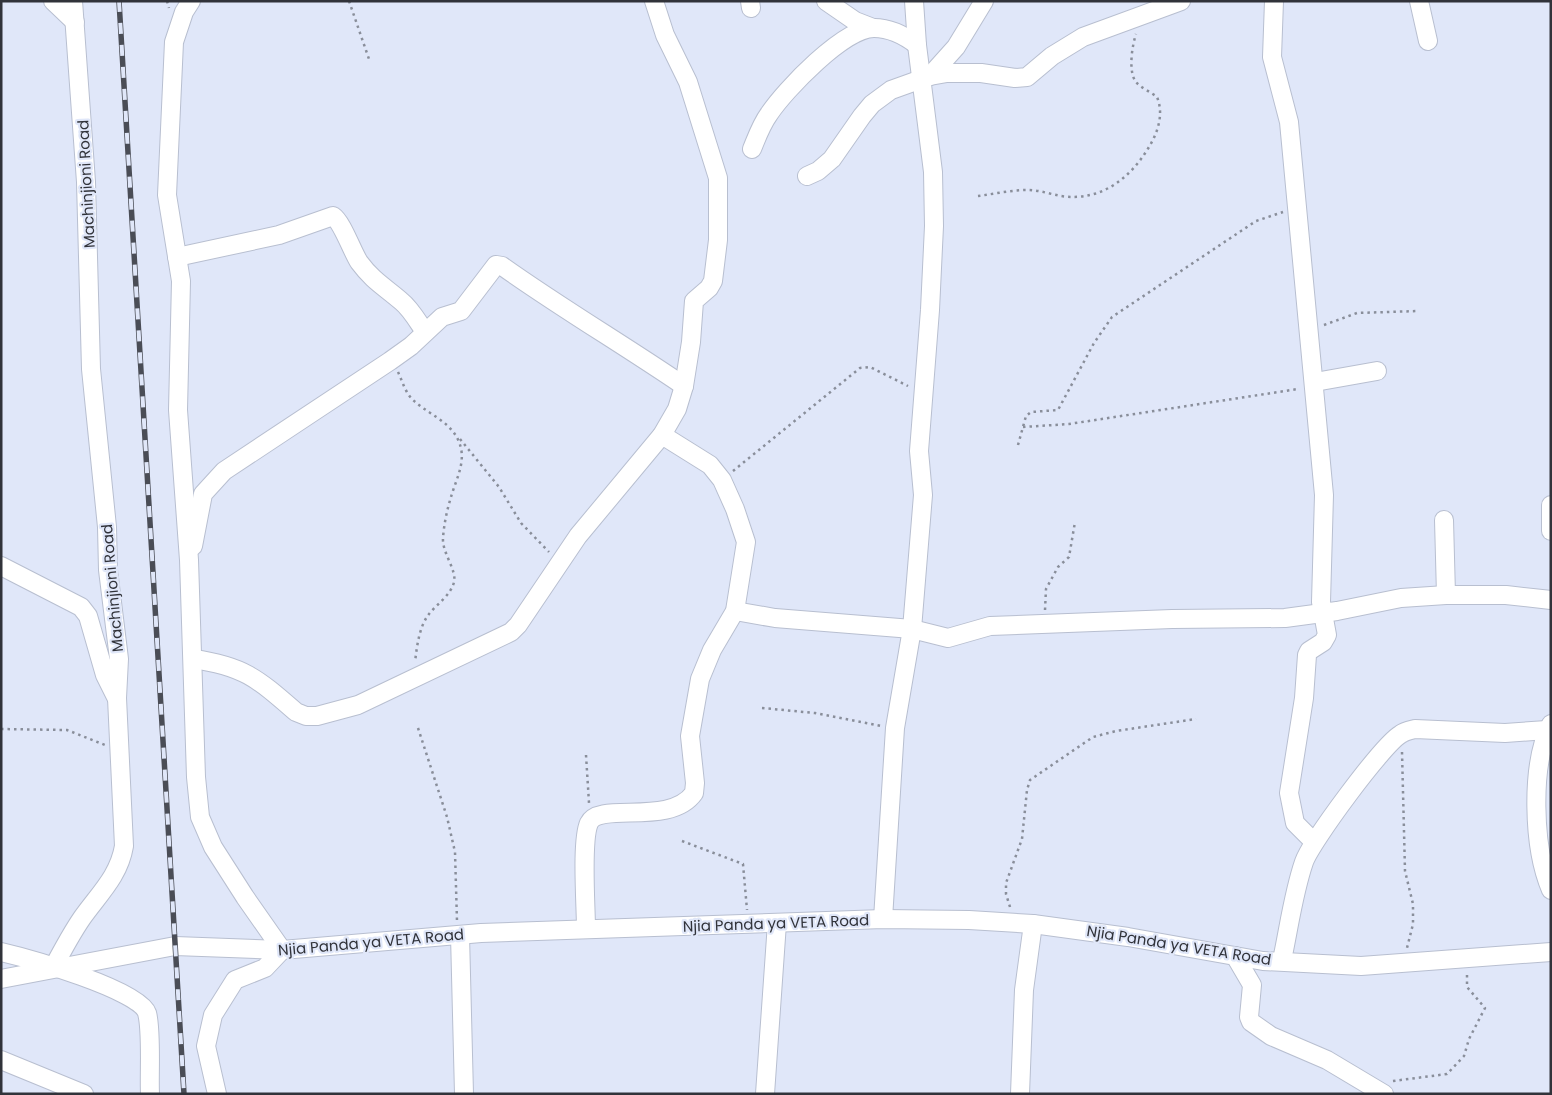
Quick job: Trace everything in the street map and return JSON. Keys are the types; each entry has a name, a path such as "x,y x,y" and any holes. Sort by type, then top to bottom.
{"street":[{"path":"53,1 75,22"},
{"name":"Machinjioni Road","path":"54,968 82,918 112,879 121,862 124,846 117,698 119,659 108,570 107,527 91,369 86,182 73,1"},
{"path":"191,1 184,12 174,42 167,194 181,282 178,410 189,560 193,659 193,720 200,817 213,847 282,950 265,968 235,980 213,1015 206,1046 217,1094"},
{"path":"193,659 222,663 245,672 296,712 306,716 317,716 358,705 407,682 510,632 524,616 559,561 578,536 662,435 677,408 684,386 691,342 694,301 709,288 713,281 718,240 720,188 715,163 698,111 654,1"},
{"path":"826,1 855,21 873,28 887,29 905,36 917,45"},
{"path":"883,920 895,728 912,629 923,496 919,451 932,285 934,199 926,78 917,45 914,1"},
{"path":"926,78 956,47 984,1"},
{"path":"807,176 818,171 832,159 872,104 891,90 947,73 975,73 1009,78 1028,77 1052,56 1083,37 1182,1"},
{"path":"1274,1 1272,57 1289,122 1324,495 1322,614 1327,635 1324,642 1312,648 1307,655 1304,698 1289,793 1295,823 1314,842"},
{"path":"1420,1 1428,41"},
{"path":"752,149 768,115 793,84 816,62 841,43 858,32 873,28"},
{"path":"177,257 279,235 332,216 339,220 348,245 361,264 378,285 402,302 425,332"},
{"path":"189,560 203,494 208,486 224,470 390,361 411,346 445,315 461,311 494,266 499,265 684,386"},
{"path":"1315,385 1378,371"},
{"path":"586,929 586,850 588,826 592,819 604,813 665,811 692,796 695,783 690,736 700,680 712,650 735,610 746,542 735,509 722,480 702,458 662,435"},
{"path":"1551,504 1551,531"},
{"path":"1444,520 1446,595"},
{"path":"1,566 81,608 88,616 105,675 117,698"},
{"path":"735,610 775,618 912,629 948,638 990,626 1245,617 1285,618 1322,614 1393,600 1446,595 1506,595 1551,600"},
{"path":"1282,960 1304,862 1314,842 1367,771 1401,733 1416,729 1436,728 1504,733 1549,727 1541,750 1537,809 1540,846 1551,890"},
{"name":"Njia Panda ya VETA Road","path":"1,979 175,946 282,950 459,935 586,929 883,920 969,920 1033,924 1128,937 1263,961 1282,960 1361,966 1551,952"},
{"path":"765,1094 776,924"},
{"path":"1020,1094 1024,990 1033,924"},
{"path":"459,935 464,1094"},
{"path":"1,952 116,989 145,1010 148,1024 150,1094"},
{"path":"1235,956 1252,985 1249,1017 1251,1022 1271,1036 1327,1060 1384,1094"},
{"path":"1,1060 84,1094"}],"path":[{"path":"350,1 370,62"},
{"path":"978,196 1028,190 1063,196 1086,196 1116,184 1136,168 1156,135 1160,113 1156,97 1137,84 1133,76 1134,39 1142,16"},
{"path":"1018,445 1026,416 1031,412 1058,410 1075,382 1094,343 1112,318 1256,221 1297,208"},
{"path":"1309,331 1357,313 1418,311"},
{"path":"390,361 410,396 448,426 499,487 521,523 559,561"},
{"path":"722,480 860,368 870,367 923,394"},
{"path":"1023,427 1068,424 1315,385"},
{"path":"407,682 414,666 418,640 424,622 454,581 455,576 445,554 443,540 451,495 459,477 461,466 462,452 456,435"},
{"path":"1045,624 1046,589 1058,567 1069,557 1075,522"},
{"path":"762,708 815,713 895,728"},
{"path":"1014,923 1006,894 1006,883 1022,839 1026,790 1030,780 1093,737 1116,731 1196,719"},
{"path":"418,728 447,817 454,852 459,935"},
{"path":"1,729 67,730 120,752"},
{"path":"1401,733 1406,871 1413,911 1410,939 1401,963"},
{"path":"586,755 592,819"},
{"path":"682,841 743,864 748,924"},
{"path":"1369,1084 1446,1074 1464,1056 1468,1040 1485,1008 1467,987 1466,958"}],"railway":[{"path":"119,1 184,1094"}]}
